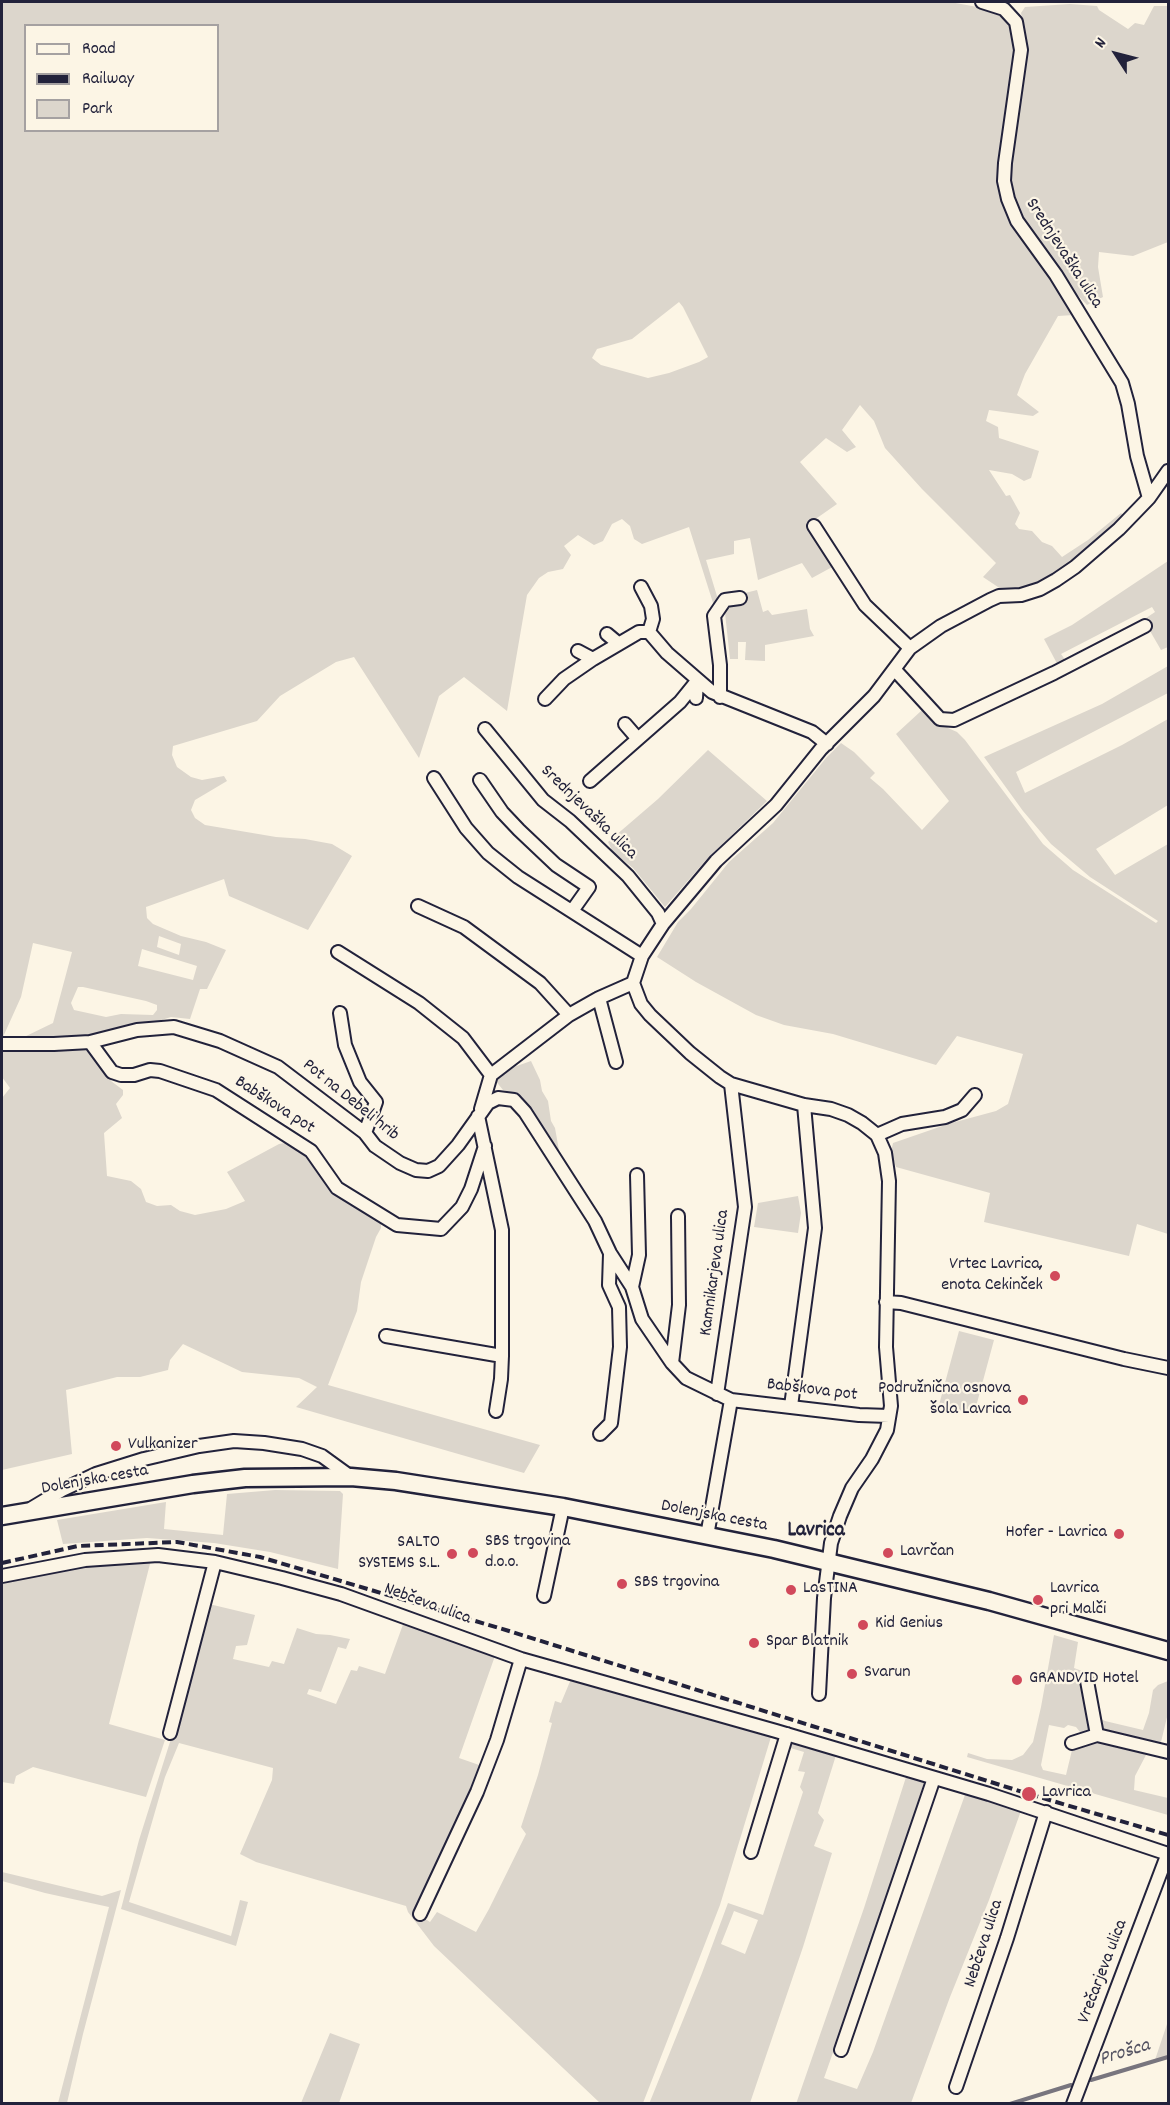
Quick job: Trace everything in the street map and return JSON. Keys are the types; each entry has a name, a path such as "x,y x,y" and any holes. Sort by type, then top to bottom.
{"main road":[{"name":"Dolenjska cesta","path":"2,1516 193,1484 245,1478 351,1477 419,1484 563,1507 828,1562 1067,1621 1168,1651"}],"street":[{"name":"Srednjevaška ulica","path":"982,2 1004,9 1016,22 1021,50 1005,163 1004,181 1008,199 1017,221 1056,275 1122,383 1137,456 1149,498"},
{"path":"819,1694 824,1598 831,1543 840,1516 858,1477 872,1459 887,1430 891,1406 886,1347 889,1181 885,1154 877,1135 848,1115 731,1084 690,1053 650,1015 641,1004 633,983 642,956 663,924 716,861 776,805 826,744 861,712 910,648 940,626 990,600 1021,595 1040,589 1056,580 1119,529 1149,498 1168,471"},
{"path":"814,526 865,605 910,648"},
{"path":"642,587 651,606 653,619 649,632"},
{"path":"720,697 720,664 714,616 725,600 740,598"},
{"path":"895,670 940,719 954,720 1054,673 1145,626"},
{"path":"545,699 593,659 639,632 649,632 697,681 720,697 812,732 826,744"},
{"path":"607,634 619,644"},
{"path":"578,651 593,659"},
{"name":"Srednjevaška ulica","path":"590,781 680,702 697,681"},
{"path":"696,698 697,681"},
{"path":"625,724 638,740"},
{"name":"Srednjevaška ulica","path":"485,729 543,800 570,821 628,876 658,913 663,924"},
{"path":"434,778 466,828 488,853 518,877 642,956"},
{"path":"480,780 502,812 519,830 556,865 589,887 572,912"},
{"path":"418,906 464,927 540,983 569,1015"},
{"path":"339,952 419,1003 463,1038 491,1074"},
{"path":"496,1411 502,1356 502,1230 478,1116 491,1074 569,1015 633,983"},
{"path":"599,998 616,1062"},
{"path":"340,1013 345,1045 360,1082 376,1102 365,1133"},
{"name":"Pot na Debeli hrib","path":"2,1044 90,1042 137,1030 174,1027 220,1041 278,1067 365,1133 375,1146 399,1163 416,1170 428,1171 439,1166 458,1145 478,1116"},
{"name":"Babškova pot","path":"90,1042 112,1072 134,1075 150,1070 160,1071 216,1090 311,1151 337,1188 396,1225 441,1228 462,1207 471,1189 485,1146"},
{"name":"Kamnikarjeva ulica","path":"717,1394 745,1207 731,1084"},
{"path":"877,1135 902,1125 945,1117 962,1110 975,1095"},
{"name":"Babškova pot","path":"478,1116 488,1103 498,1098 514,1100 525,1112 595,1221 610,1253 632,1287 642,1319 672,1363 686,1378 731,1400 859,1415 889,1416"},
{"path":"791,1406 815,1228 804,1105"},
{"name":"Babškova pot","path":"632,1287 639,1255 637,1175"},
{"path":"672,1363 679,1305 678,1216"},
{"name":"Babškova pot","path":"600,1434 611,1423 620,1347 619,1307 609,1285 610,1253"},
{"path":"886,1302 901,1303 1168,1368"},
{"path":"386,1336 502,1356"},
{"path":"707,1536 731,1400"},
{"name":"Dolenjska cesta","path":"25,1512 62,1490 96,1474 155,1456 234,1441 302,1449 322,1456 351,1477"},
{"path":"544,1596 563,1507"},
{"name":"Nebčeva ulica","path":"2,1576 86,1560 158,1555 215,1562 341,1594 521,1659 934,1778 1046,1812 1168,1854"},
{"path":"170,1733 215,1562"},
{"path":"420,1914 477,1792 497,1740 521,1659"},
{"path":"1087,1681 1096,1735"},
{"path":"751,1852 787,1734"},
{"path":"1072,1743 1096,1735 1168,1752"},
{"path":"841,2050 934,1778"},
{"name":"Nebčeva ulica","path":"956,2086 1007,1938 1046,1812"},
{"name":"Vrečarjeva ulica","path":"1074,2103 1168,1854"}],"green space":[{"path":"2,2 950,2 994,10 1006,18 1018,46 1002,186 1063,287 1074,315 1058,316 1025,374 1017,395 1039,412 1033,416 989,410 986,421 998,427 999,438 1039,451 1031,478 1024,481 1012,474 989,470 1006,496 1010,495 1020,513 1015,524 1019,529 1032,531 1062,557 1088,540 1121,513 1125,517 1079,560 1047,582 1022,590 1004,591 983,577 996,563 922,489 885,448 874,421 860,405 842,430 856,447 847,452 826,438 800,462 837,504 807,525 834,566 812,578 802,563 758,580 750,538 734,541 734,554 706,560 720,606 714,606 689,527 642,544 634,539 630,526 622,519 612,524 603,541 594,545 578,535 564,546 571,555 563,569 548,572 539,578 527,595 507,711 464,677 439,696 419,758 354,657 336,662 280,696 257,721 173,746 172,755 177,767 191,777 202,780 224,776 227,781 195,800 191,810 195,818 205,825 332,844 352,856 308,930 229,896 224,879 146,907 147,918 153,924 181,936 226,950 207,989 200,989 190,1019 171,1017 98,1040 96,1049 115,1073 111,1081 123,1090 123,1095 116,1104 122,1118 104,1133 107,1176 131,1181 141,1189 146,1202 157,1206 171,1205 180,1211 195,1215 226,1209 245,1201 227,1172 279,1144 296,1141 314,1163 381,1222 381,1228 361,1282 357,1311 328,1385 540,1445 524,1473 296,1407 317,1387 299,1378 242,1372 183,1344 170,1360 168,1370 140,1377 117,1377 66,1390 72,1454 2,1470 2,1098 10,1088 2,1077","holes":["679,302 708,357 669,373 648,378 601,365 592,358 597,349 632,339","159,936 181,944 179,955 157,947","33,943 72,952 53,1023 20,1039 3,1037 21,997","142,949 197,966 193,980 138,966","78,987 83,987 146,1001 157,1005 157,1010 153,1015 121,1014 106,1017 74,1010 71,1003"]},
{"path":"1070,4 1097,6 1099,10 1128,29 1135,23 1144,25 1154,6 1168,6 1168,242 1133,256 1099,252 1098,267 1103,297 1087,305 1070,287 1019,215 1010,193 1009,176 1026,37 1021,13 1025,7"},
{"path":"1168,561 1168,647 1161,650 1146,624 1061,671 1044,639 1072,625","holes":["1152,607 1155,612 1137,624 1066,661 1061,654"]},
{"path":"757,590 763,612 768,610 772,615 807,609 810,629 814,636 765,645 765,661 745,660 746,642 738,642 738,659 730,659 725,613 727,608 747,602 745,593"},
{"path":"1168,666 1168,693 1016,772 1025,793 1122,745 1168,719 1168,805 1096,849 1115,875 1168,844 1168,1234 1137,1224 1129,1256 984,1222 990,1193 896,1167 891,1152 893,1143 948,1124 996,1111 1008,1104 1023,1054 957,1036 936,1065 833,1034 784,1025 756,1015 696,982 657,957 678,922 729,862 773,823 841,743 854,752 875,773 870,778 922,830 949,801 896,734 921,711 926,711 929,707 948,728 957,732 965,740 1043,844 1073,870 1156,923 1158,921 1090,877 1051,844 1023,811 984,757 1102,704"},
{"path":"708,750 767,801 706,860 665,907 633,868 613,852 608,842 658,799"},
{"path":"531,1061 548,1101 560,1156 519,1094 503,1090 491,1075"},
{"path":"798,1196 801,1213 798,1233 754,1227 758,1203"},
{"path":"959,1331 994,1340 974,1414 939,1405"},
{"path":"275,1490 340,1491 343,1494 338,1569 270,1552 214,1543 147,1538 63,1544 57,1520 166,1502 164,1529 223,1535 227,1494"},
{"path":"151,1560 109,1724 165,1740 146,1797 33,1767 16,1776 14,1784 2,1782 2,1580 86,1564"},
{"path":"209,1604 255,1615 247,1645 236,1646 233,1659 269,1667 272,1661 284,1664 297,1628 316,1634 350,1639 346,1649 338,1647 321,1692 309,1689 307,1694 336,1704 351,1670 357,1671 359,1666 385,1674 405,1619 496,1653 459,1758 482,1766 483,1795 424,1918 430,1922 437,1912 476,1932 526,1834 521,1827 538,1775 552,1723 549,1722 555,1701 561,1703 571,1679 767,1732 771,1737 720,1905 643,2103 600,2103 434,1946 408,1912 406,1906 256,1862 240,1854 272,1780 273,1768 179,1743 165,1777 129,1902 231,1936 240,1900 248,1902 236,1946 121,1909 139,1840 193,1669"},
{"path":"1054,1635 1078,1642 1074,1668 1082,1671 1089,1730 1086,1733 1068,1725 1064,1728 1049,1725 1041,1765 1043,1770 1066,1775 1072,1750 1097,1740 1125,1746 1146,1755 1135,1776 1134,1790 1168,1798 1168,1815 967,1757 968,1753 987,1759 1012,1760 1023,1755 1033,1742"},
{"path":"1168,1681 1168,1713 1161,1742 1156,1746 1104,1734 1094,1716 1143,1730 1153,1690"},
{"path":"789,1738 837,1752 818,1813 824,1820 814,1846 832,1853 750,2103 649,2104 728,1903 763,1915 803,1792 800,1787 805,1772 798,1771 804,1752 787,1747","holes":["734,1911 758,1920 745,1954 721,1944"]},
{"path":"907,1774 929,1781 824,2078 857,2089 873,2052 966,1792 1022,1808 911,2103 796,2104 864,1908"},
{"path":"2,1872 102,1896 121,1890 67,2103 58,2103 109,1907 2,1881"},
{"path":"1168,2021 1168,2058 1154,2063"},
{"path":"330,2033 360,2044 339,2103 301,2103"}],"waterway":[{"name":"Prošca","path":"1091,2080 1168,2057"},
{"name":"Prošca","path":"1010,2104 1071,2085"}],"railway":[{"path":"2,1563 78,1546 177,1542 260,1557 509,1631 1029,1794 1168,1835"}],"place":[{"name":"Vrtec Lavrica, enota Cekinček","path":"1055,1276"},
{"name":"Podružnična osnova šola Lavrica","path":"1023,1400"},
{"name":"Vulkanizer","path":"116,1446"},
{"name":"Hofer - Lavrica","path":"1119,1534"},
{"name":"SBS trgovina d.o.o.","path":"473,1553"},
{"name":"Lavrčan","path":"888,1553"},
{"name":"SALTO SYSTEMS S.L.","path":"452,1554"},
{"name":"SBS trgovina","path":"622,1584"},
{"name":"LasTINA","path":"791,1590"},
{"name":"Lavrica pri Malči","path":"1038,1600"},
{"name":"Kid Genius","path":"863,1625"},
{"name":"Spar Blatnik","path":"754,1643"},
{"name":"Svarun","path":"852,1674"},
{"name":"GRANDVID Hotel","path":"1017,1680"},
{"name":"Lavrica","path":"1029,1794"}],"district":[{"name":"Lavrica","path":"816,1532"}]}
